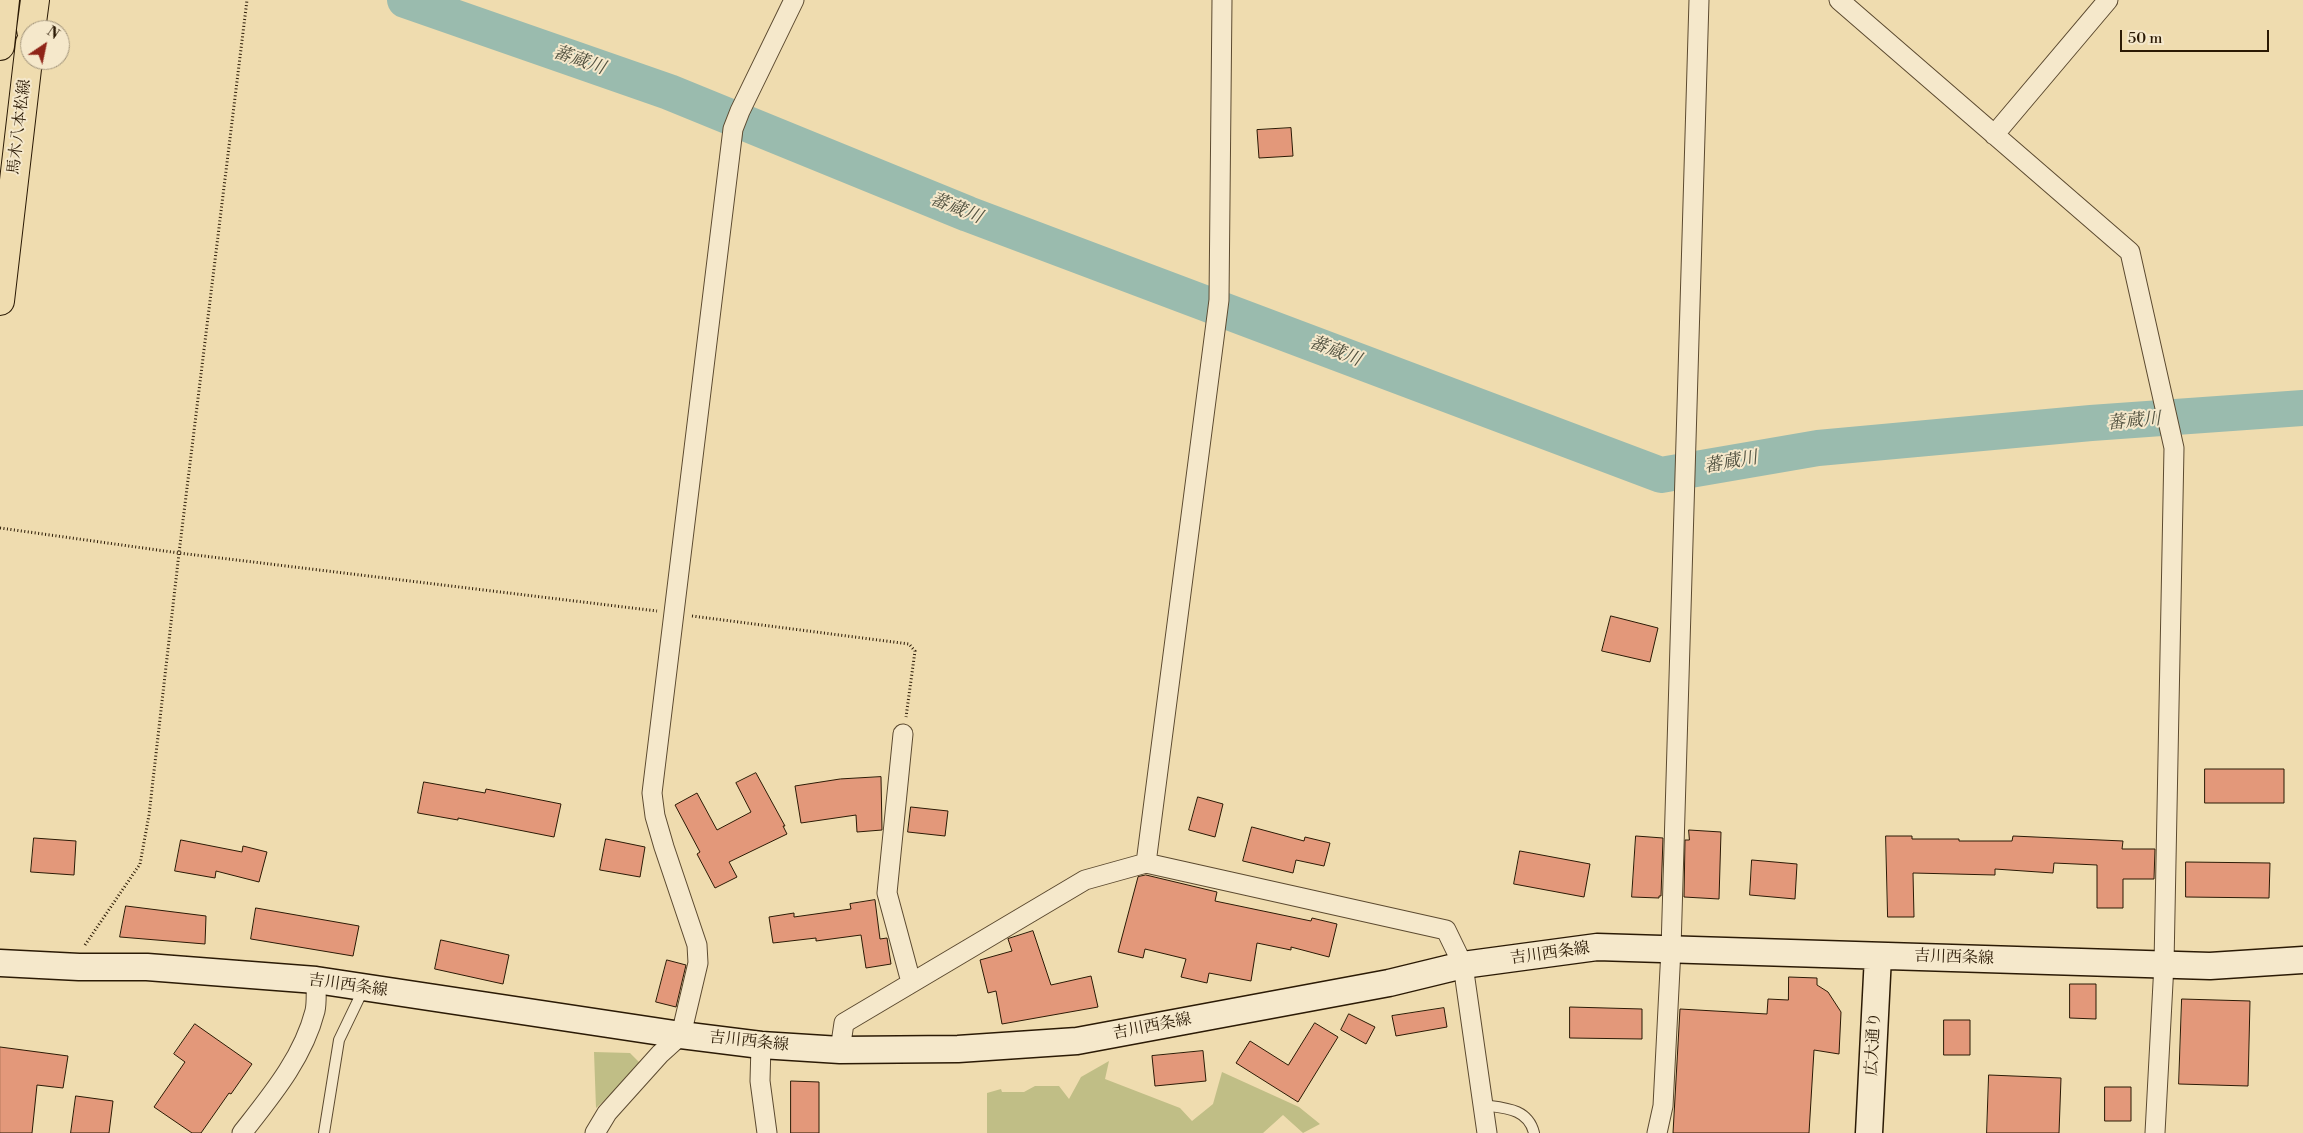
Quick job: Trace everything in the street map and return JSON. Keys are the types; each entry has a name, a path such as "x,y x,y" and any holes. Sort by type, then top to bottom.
{"main road":[{"path":"0,46 5,0"},
{"path":"33,20 35,0"},
{"name":"馬木八本松線","path":"0,301 27,70"},
{"name":"吉川西条線","path":"0,962 79,967 146,967 316,980 681,1035 761,1045 840,1050 958,1049 1077,1041 1389,983 1463,965 1597,947 2210,966 2303,960"},
{"name":"広大通り","path":"1869,1133 1878,956"}],"street":[{"path":"595,1133 607,1113 660,1054 681,1035 698,963 697,945 664,847 655,816 652,793 734,130 740,111 794,0"},
{"path":"1146,863 1217,308 1222,0"},
{"path":"1657,1133 1663,1106 1671,949 1699,0"},
{"path":"1839,0 2130,252 2174,448 2164,964 2154,1133"},
{"path":"1994,135 2108,0"},
{"path":"903,734 887,893 911,982"},
{"path":"840,1050 844,1023 911,982 1085,880 1146,863 1446,930 1463,965 1487,1133"},
{"path":"242,1133 268,1100 302,1048 316,1010 316,980"},
{"path":"761,1045 760,1080 767,1133"}],"lane":[{"path":"324,1133 340,1040 364,988"},
{"path":"1483,1105 1517,1110 1528,1119 1534,1133"}],"path":[{"path":"79,967 85,946 140,864 149,815 247,0"},
{"path":"0,528 179,553 909,644 915,651 903,734"}],"shaded area":[{"path":"594,1052 630,1053 642,1065 596,1108"},
{"path":"1109,1061 1105,1079 1180,1108 1192,1121 1213,1104 1222,1072 1299,1107 1320,1124 1303,1133 1283,1115 1263,1133 987,1133 987,1093 1001,1089 1002,1092 1024,1092 1035,1086 1059,1086 1069,1099 1081,1077"}],"building":[{"path":"1291,128 1293,156 1259,158 1257,130"},
{"path":"1611,616 1658,628 1650,662 1602,651"},
{"path":"2205,769 2284,769 2284,803 2205,803"},
{"path":"756,773 785,826 783,826 787,834 729,862 737,877 715,888 697,854 700,852 675,805 697,793 717,830 751,812 736,783"},
{"path":"881,777 882,830 857,832 856,815 801,823 795,786 840,779"},
{"path":"424,782 485,793 486,789 561,804 554,837 458,818 458,820 418,813"},
{"path":"1198,797 1223,804 1215,837 1189,830"},
{"path":"911,807 948,811 945,836 908,832"},
{"path":"1252,827 1304,841 1305,837 1330,843 1324,866 1296,860 1293,873 1243,861"},
{"path":"1689,830 1721,832 1719,899 1684,897 1685,840 1689,840"},
{"path":"1636,836 1663,838 1661,896 1659,898 1632,897"},
{"path":"1886,836 1912,836 1912,839 1959,839 1959,841 2012,841 2013,836 2123,841 2122,849 2155,849 2154,879 2123,879 2123,908 2097,908 2097,865 2054,863 2053,873 1995,869 1995,875 1913,873 1914,917 1888,917"},
{"path":"34,838 76,841 74,875 31,872"},
{"path":"606,839 645,847 640,877 600,870"},
{"path":"181,840 242,852 243,846 267,852 259,882 216,871 215,878 175,871"},
{"path":"1520,851 1590,864 1584,897 1514,884"},
{"path":"1752,860 1797,864 1795,899 1750,895"},
{"path":"2186,862 2270,863 2269,898 2186,897"},
{"path":"1146,875 1217,892 1215,901 1311,921 1312,918 1337,924 1329,957 1291,947 1291,950 1257,943 1251,981 1209,973 1207,983 1181,977 1186,959 1145,949 1143,958 1118,952 1138,877"},
{"path":"875,900 880,939 887,938 891,964 866,968 861,935 816,941 816,938 773,943 769,917 794,913 794,917 851,909 850,904"},
{"path":"126,906 206,916 205,944 120,937"},
{"path":"256,908 359,926 353,956 251,939"},
{"path":"1033,931 1051,985 1091,976 1098,1007 1002,1024 996,991 988,993 980,960 1012,951 1008,939"},
{"path":"441,940 509,955 503,984 435,969"},
{"path":"667,960 686,965 676,1007 656,1002"},
{"path":"1789,977 1817,978 1817,985 1828,992 1841,1012 1839,1054 1814,1050 1809,1133 1673,1133 1680,1009 1767,1014 1768,999 1788,1000"},
{"path":"2070,984 2096,984 2096,1019 2070,1018"},
{"path":"2182,999 2250,1001 2248,1086 2179,1084"},
{"path":"1570,1007 1642,1009 1642,1039 1570,1038"},
{"path":"1444,1008 1447,1027 1396,1036 1392,1016"},
{"path":"1349,1014 1375,1027 1366,1044 1341,1030"},
{"path":"1944,1020 1970,1020 1970,1055 1944,1055"},
{"path":"1315,1023 1338,1037 1298,1102 1236,1063 1250,1041 1288,1065"},
{"path":"195,1024 252,1064 201,1133 192,1133 154,1107 185,1062 174,1054"},
{"path":"0,1047 68,1056 63,1088 37,1085 32,1133 0,1133"},
{"path":"1203,1051 1206,1081 1155,1086 1152,1056"},
{"path":"1989,1075 2061,1078 2059,1133 1987,1133"},
{"path":"791,1081 819,1082 819,1133 791,1133"},
{"path":"2105,1087 2131,1087 2131,1121 2105,1121"},
{"path":"76,1096 113,1101 109,1133 71,1133"}],"waterway":[{"name":"蕃蔵川","path":"405,0 669,92 968,214 1661,475 1818,448 2091,423 2303,408"}]}
